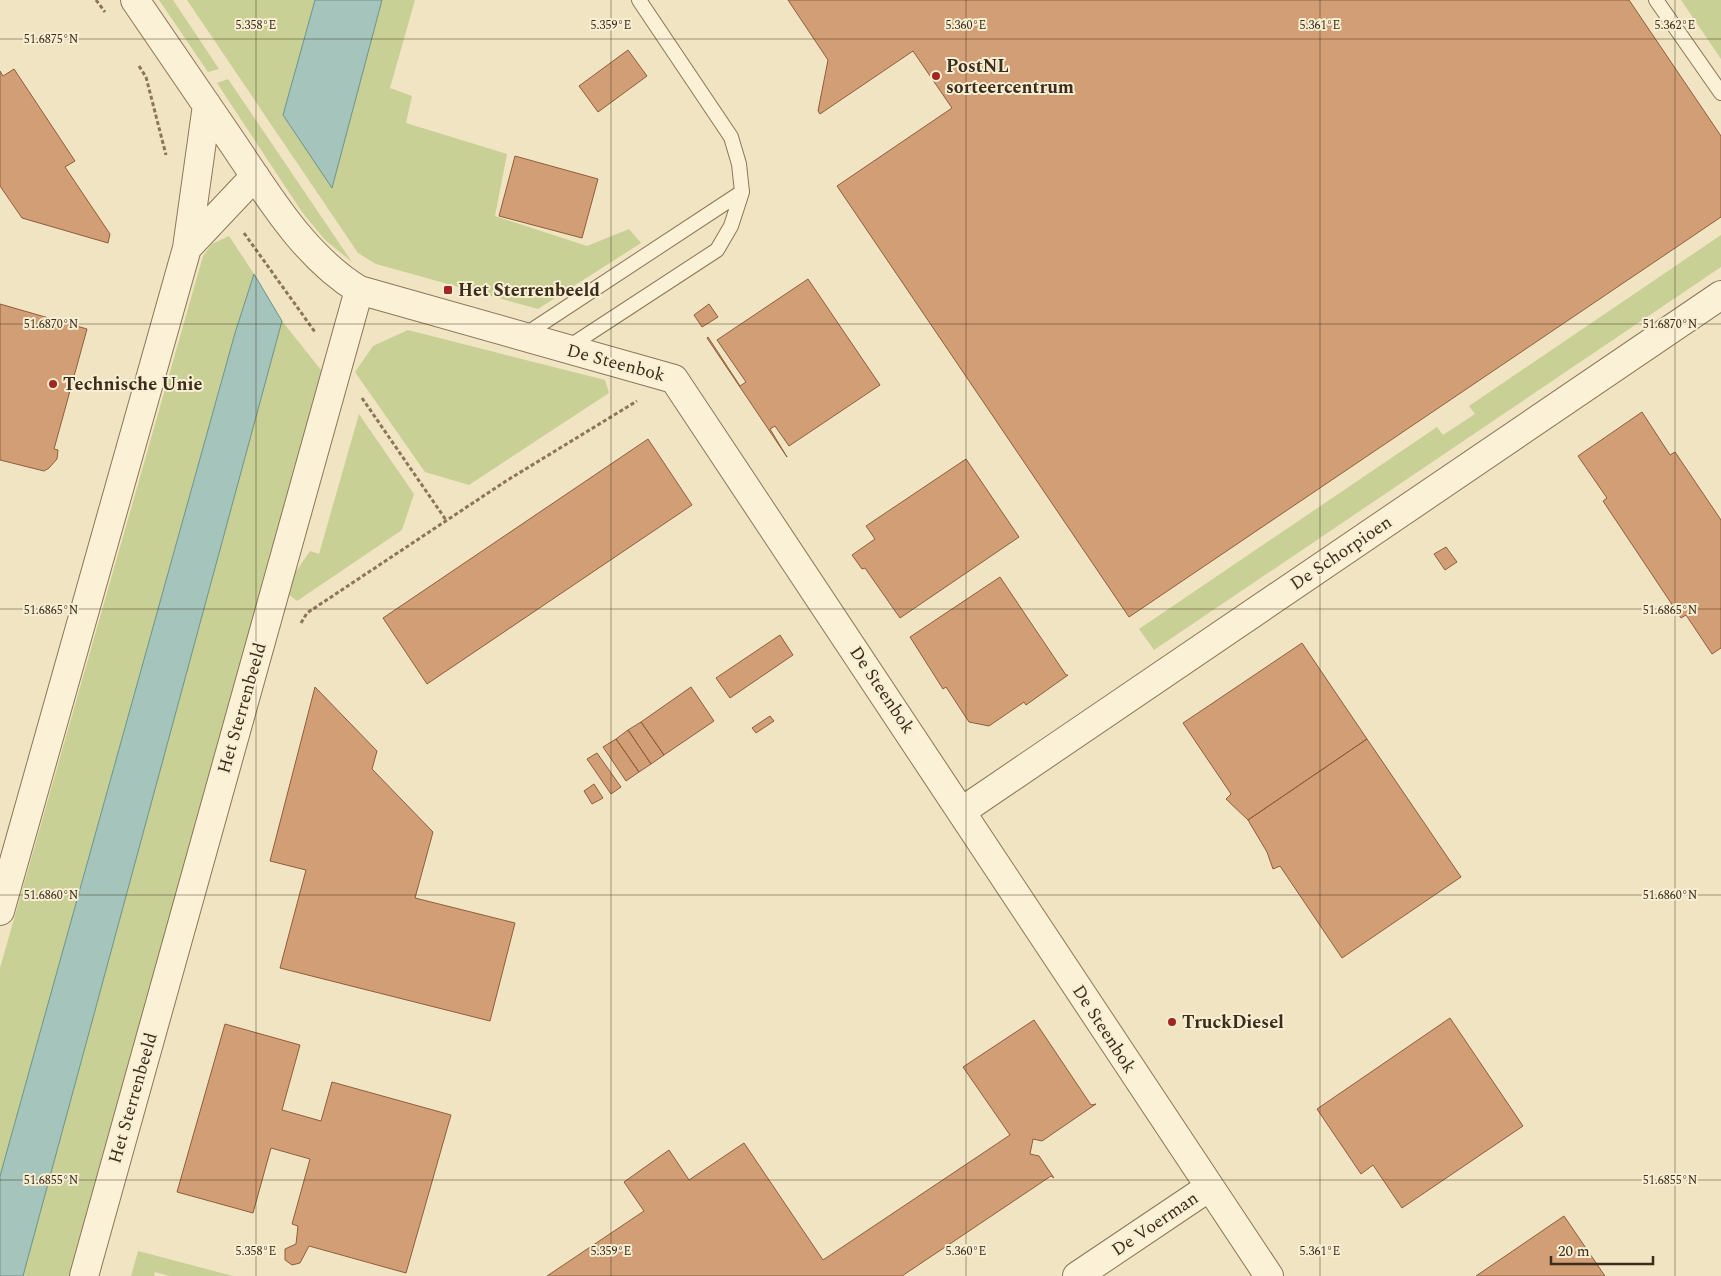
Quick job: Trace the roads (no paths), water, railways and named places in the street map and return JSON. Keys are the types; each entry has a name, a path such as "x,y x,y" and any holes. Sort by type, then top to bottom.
{"street":[{"path":"136,0 255,176 313,254 337,277 359,290"},
{"path":"0,911 187,248 207,105"},
{"path":"187,248 255,176"},
{"name":"De Steenbok","path":"359,290 674,379 962,811 1208,1188 1268,1276"},
{"name":"Het Sterrenbeeld","path":"84,1276 359,290"},
{"name":"De Schorpioen","path":"962,811 1721,295"},
{"name":"De Voerman","path":"1077,1276 1208,1188"}],"lane":[{"path":"566,349 717,250 732,226 742,192 739,164 731,137 639,0"},
{"path":"1656,0 1721,93"},
{"path":"522,337 742,192"}],"water":[{"path":"315,0 382,0 332,188 283,115"},
{"path":"254,274 282,321 23,1276 0,1276 0,1176 235,333"}],"place":[{"name":"PostNL sorteercentrum","path":"936,76"},
{"name":"Het Sterrenbeeld","path":"448,290"},
{"name":"Technische Unie","path":"53,384"},
{"name":"TruckDiesel","path":"1172,1022"}]}
